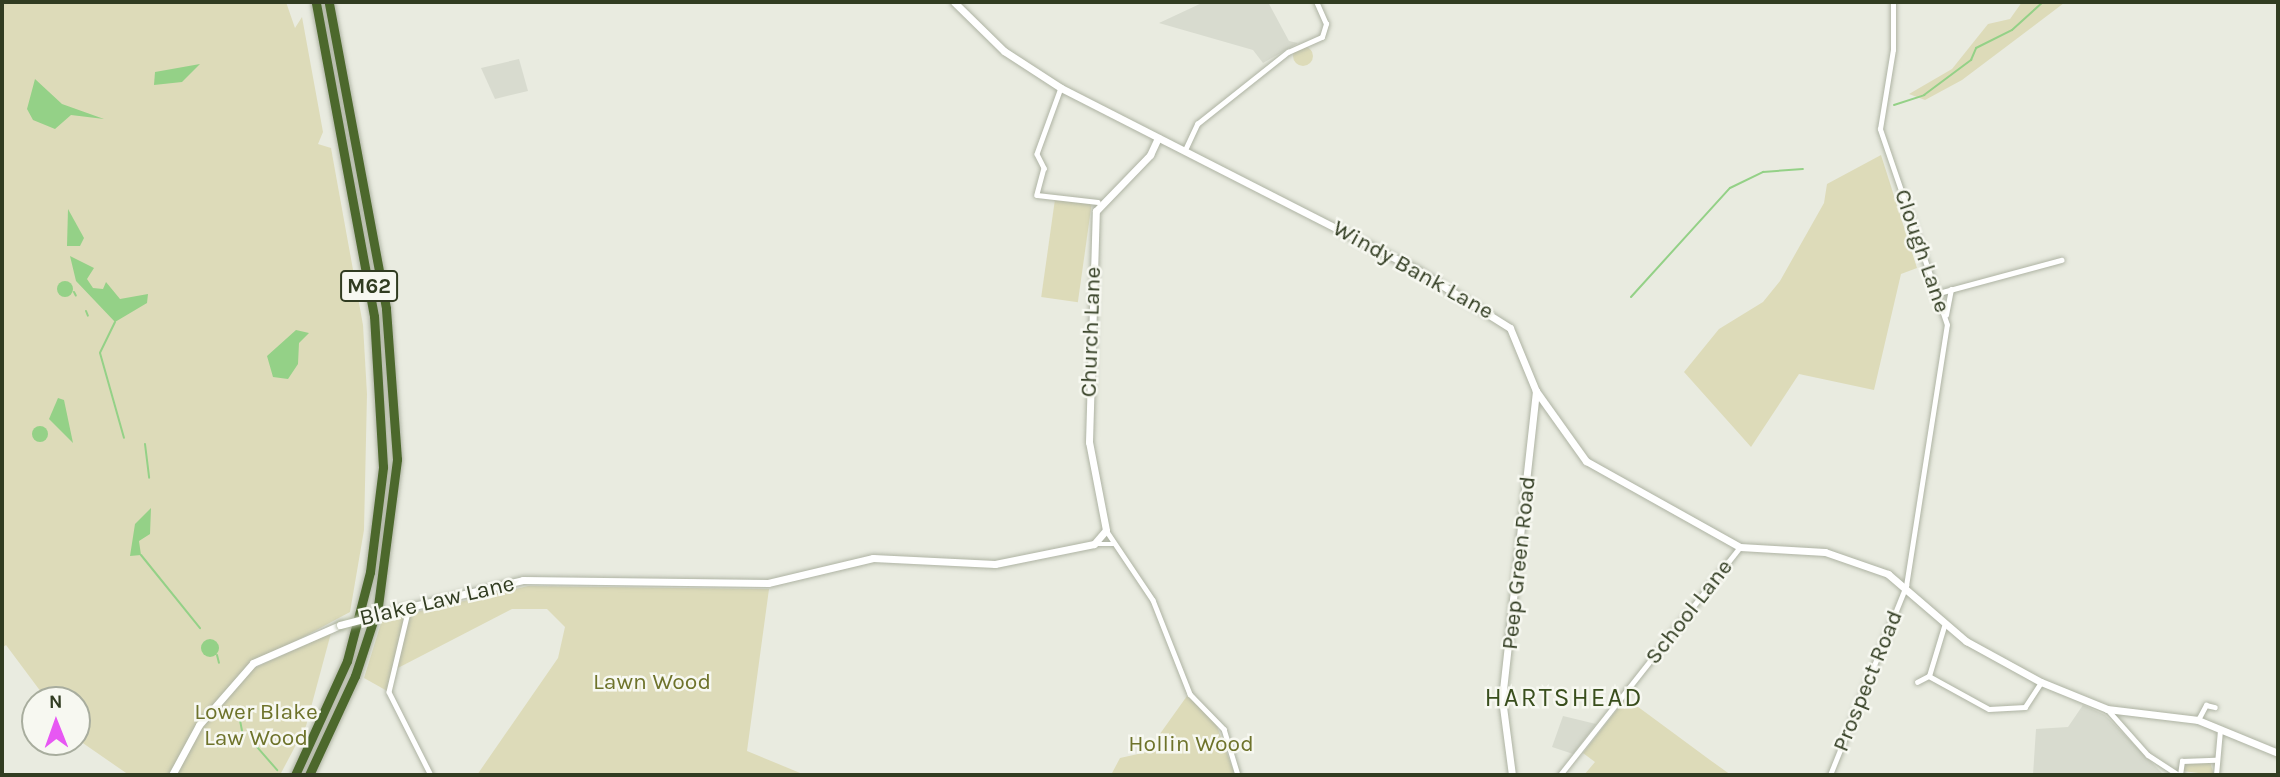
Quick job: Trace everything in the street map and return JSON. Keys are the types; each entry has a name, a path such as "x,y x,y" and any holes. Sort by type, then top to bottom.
{"highway":[{"name":"M62","path":"295,775 347,661 370,572 383,467 374,316 316,2"},
{"name":"M62","path":"309,775 355,676 378,606 397,459 386,308 330,3"}],"street":[{"name":"Windy Bank Lane","path":"954,2 1004,51 1061,88 1185,150 1499,317 1518,339 1536,391 1586,461 1740,547 1825,552 1906,586 1945,622 1990,657 2041,682 2107,709 2198,720 2278,753"},
{"path":"1185,150 1197,124 1288,52 1322,37 1326,24 1316,2"},
{"name":"Clough Lane","path":"1893,2 1893,50 1880,129 1935,294 1946,316 1941,389 1906,586"},
{"path":"1061,88 1037,154 1044,168 1037,195 1098,202 1140,167 1158,138"},
{"name":"Church Lane","path":"1098,202 1089,442 1106,530"},
{"path":"1935,294 2061,260"},
{"path":"1946,316 1951,289"},
{"name":"Peep Green Road","path":"1512,775 1502,699 1536,391"},
{"path":"1094,544 1106,530 1159,611 1190,694 1224,729 1238,775"},
{"path":"1094,544 1114,544"},
{"name":"Blake Law Lane","path":"172,775 199,725 253,663 340,625 405,608 523,580 768,583 873,558 995,564 1094,544"},
{"name":"School Lane","path":"1560,775 1740,547"},
{"name":"Prospect Road","path":"1830,775 1906,586"},
{"path":"405,608 389,692 431,775"},
{"path":"1917,682 1929,676 1945,622"},
{"path":"1929,676 1989,709 2025,708 2041,682"},
{"path":"2198,720 2206,705 2215,707"},
{"path":"2107,709 2148,755 2180,775 2182,761 2215,760"},
{"path":"2216,775 2215,760 2220,730"}],"shaded area":[{"path":"1204,2 1268,2 1289,41 1298,43 1263,63 1253,50 1159,23"},
{"path":"519,59 528,91 495,99 481,68"},
{"path":"200,64 182,82 154,85 155,72"},
{"path":"35,79 62,104 104,119 71,115 55,129 33,120 27,109"},
{"path":"68,209 84,238 80,246 67,246"},
{"path":"70,256 94,268 87,279 93,288 103,289 106,282 120,299 148,294 147,303 115,322 76,281"},
{"path":"65,281 71,283 71,295 65,297 59,295 57,289 59,283"},
{"path":"296,330 309,333 299,343 298,364 288,379 273,377 267,356"},
{"path":"58,398 64,400 73,443 49,419"},
{"path":"40,426 46,428 46,440 40,442 34,440 32,434 34,428"},
{"path":"151,508 150,534 139,541 141,555 130,556 135,524"},
{"path":"206,639 214,639 219,648 217,655 206,657 201,652 201,644"},
{"path":"2083,705 2105,715 2164,775 2033,775 2036,729 2068,727"},
{"path":"1563,716 1596,724 1573,754 1552,747"}],"green space":[{"path":"2,2 286,2 295,28 302,17 323,132 318,144 331,148 363,325 367,394 364,530 350,612 253,664 199,725 168,775 129,775 91,749 91,686 37,686 6,645 2,648"},
{"path":"2022,2 2127,2 2064,3 1962,80 1925,100 1909,94 1952,69 1988,24 2010,19"},
{"path":"1303,46 1310,49 1313,56 1310,63 1303,66 1296,63 1293,56 1296,49"},
{"path":"1881,155 1917,268 1901,274 1874,390 1799,374 1751,447 1684,372 1719,329 1763,302 1780,281 1824,203 1827,184"},
{"path":"1055,199 1092,204 1078,302 1041,297"},
{"name":"Lawn Wood","path":"528,586 769,589 747,751 805,775 477,775 558,658 565,627 547,609 512,609 394,670 389,692 364,678 382,620"},
{"name":"Lower Blake Law Wood","path":"331,633 306,726 280,775 174,775 201,725 248,671"},
{"name":"Hollin Wood","path":"1187,696 1215,721 1235,775 1111,775 1120,758 1147,752"},
{"path":"1626,698 1731,775 1584,775 1595,762 1583,753"},
{"path":"2210,762 2214,775 2183,771 2183,763"}],"waterway":[{"path":"1894,105 1924,95 1971,60 1976,48 2012,30 2043,2"},
{"path":"1631,297 1730,188 1763,172 1803,169"},
{"path":"74,292 76,296"},
{"path":"86,311 88,316"},
{"path":"115,322 100,353 124,438"},
{"path":"145,444 149,478"},
{"path":"141,555 200,628"},
{"path":"217,655 219,663"},
{"path":"238,710 242,731"},
{"path":"251,740 277,770"}],"district":[{"name":"HARTSHEAD","path":"1564,698"}]}
